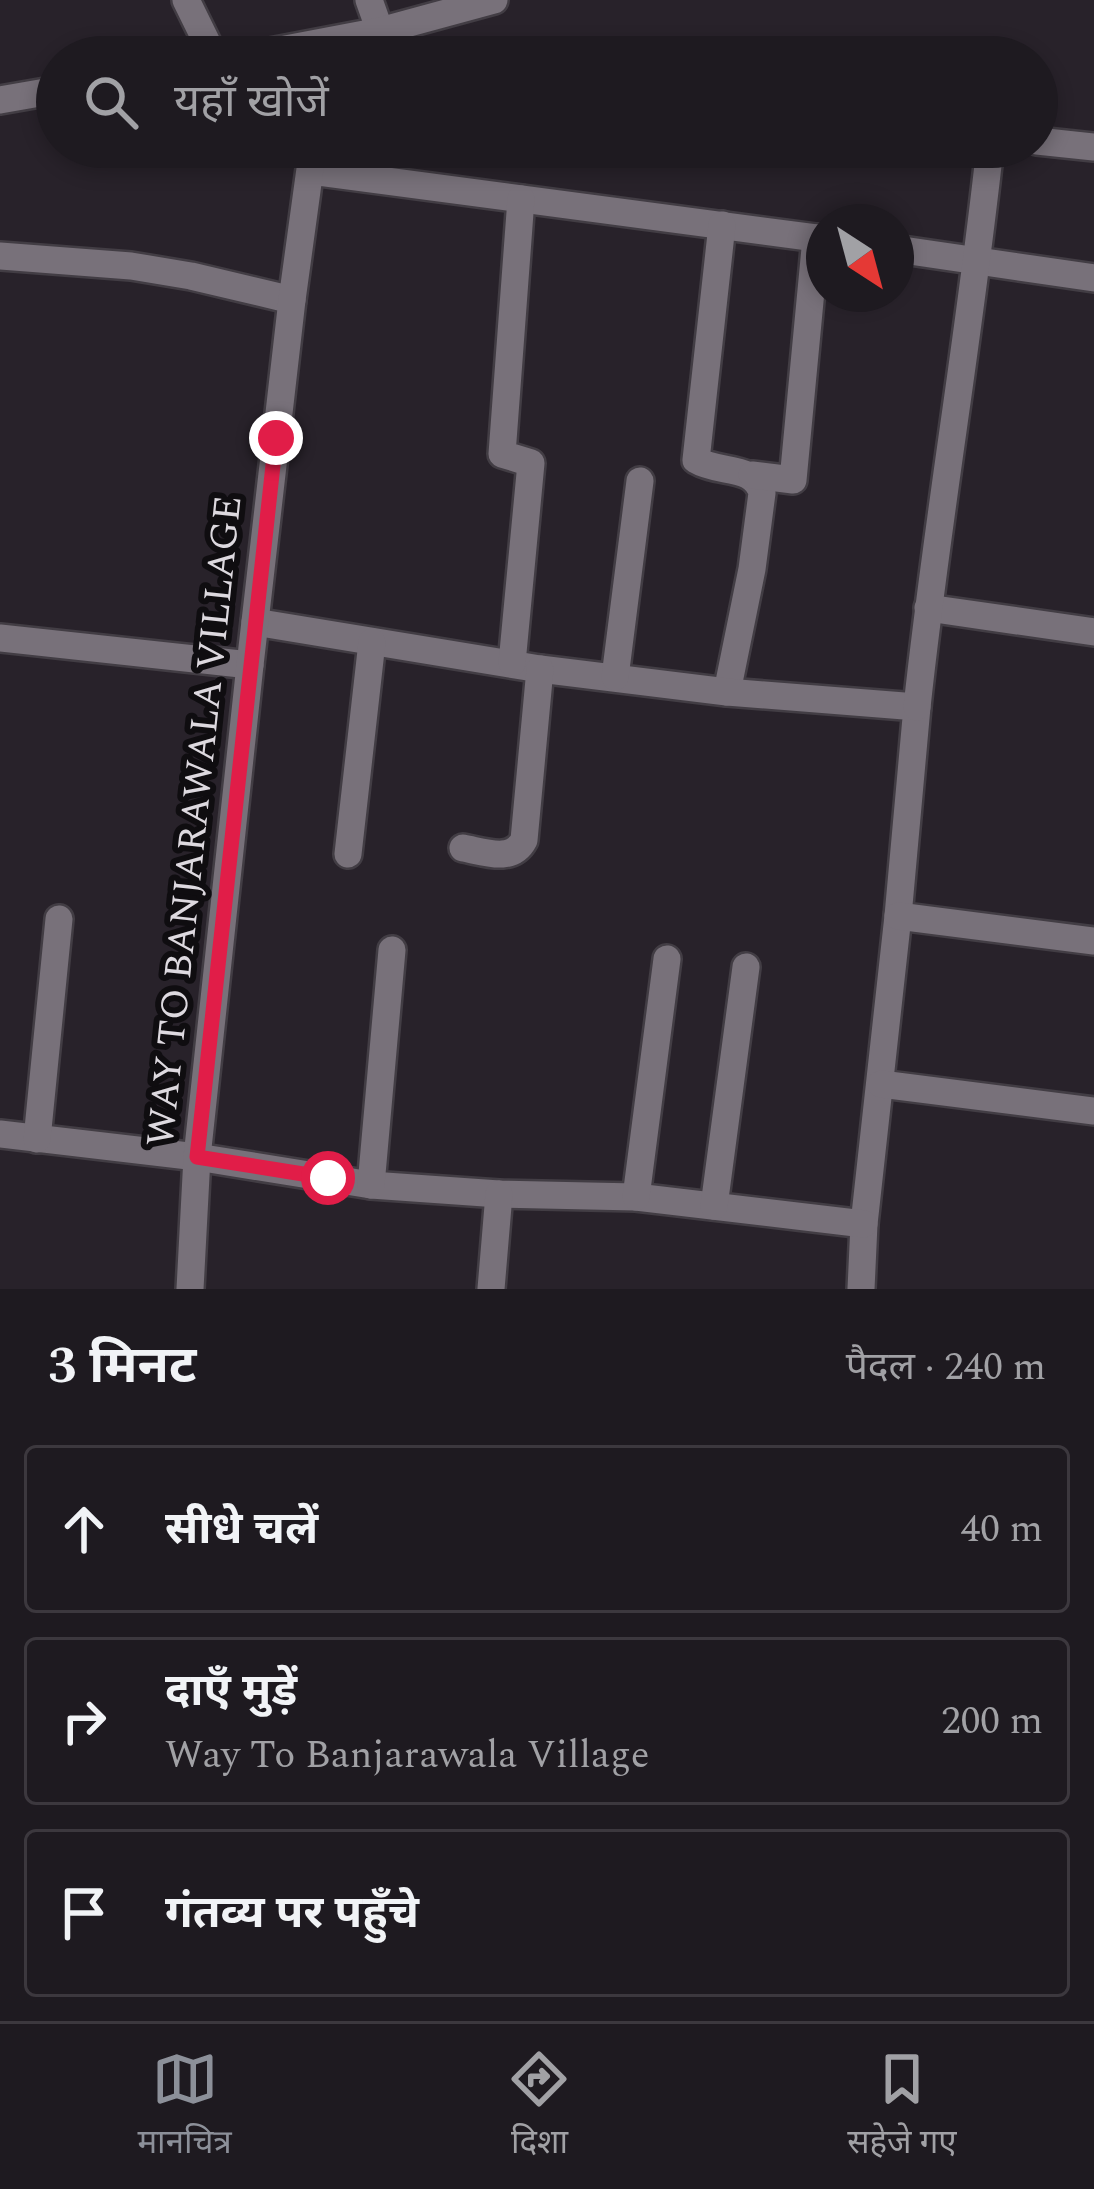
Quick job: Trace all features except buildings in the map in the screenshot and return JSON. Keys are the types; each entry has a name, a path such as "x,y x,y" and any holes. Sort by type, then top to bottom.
{"street":[{"path":"186,0 204,36"},
{"path":"369,0 380,32"},
{"path":"367,36 494,0"},
{"path":"0,100 36,94"},
{"path":"1058,143 1094,147"},
{"name":"WAY TO BANJARAWALA VILLAGE","path":"190,1289 197,1157 311,168"},
{"path":"359,168 521,199 806,236"},
{"path":"861,1289 928,608 988,168"},
{"path":"463,848 508,855 524,840 531,463 502,454 521,199"},
{"path":"722,225 696,460 708,467 793,480 812,312"},
{"path":"914,252 1094,278"},
{"path":"0,256 131,266 292,300"},
{"path":"727,692 760,518 762,493 752,475"},
{"path":"615,677 640,481"},
{"path":"928,608 1094,632"},
{"path":"255,622 526,666 727,692 917,707"},
{"path":"0,638 250,665"},
{"path":"348,854 372,642"},
{"path":"898,916 1094,941"},
{"path":"37,1138 59,919"},
{"path":"371,1184 392,950"},
{"path":"635,1197 668,959"},
{"path":"714,1206 746,967"},
{"path":"881,1084 1094,1111"},
{"path":"0,1134 371,1184 500,1194 635,1197 865,1224"},
{"path":"490,1289 500,1194"}],"route":[{"path":"276,438 197,1157 328,1178"}]}
